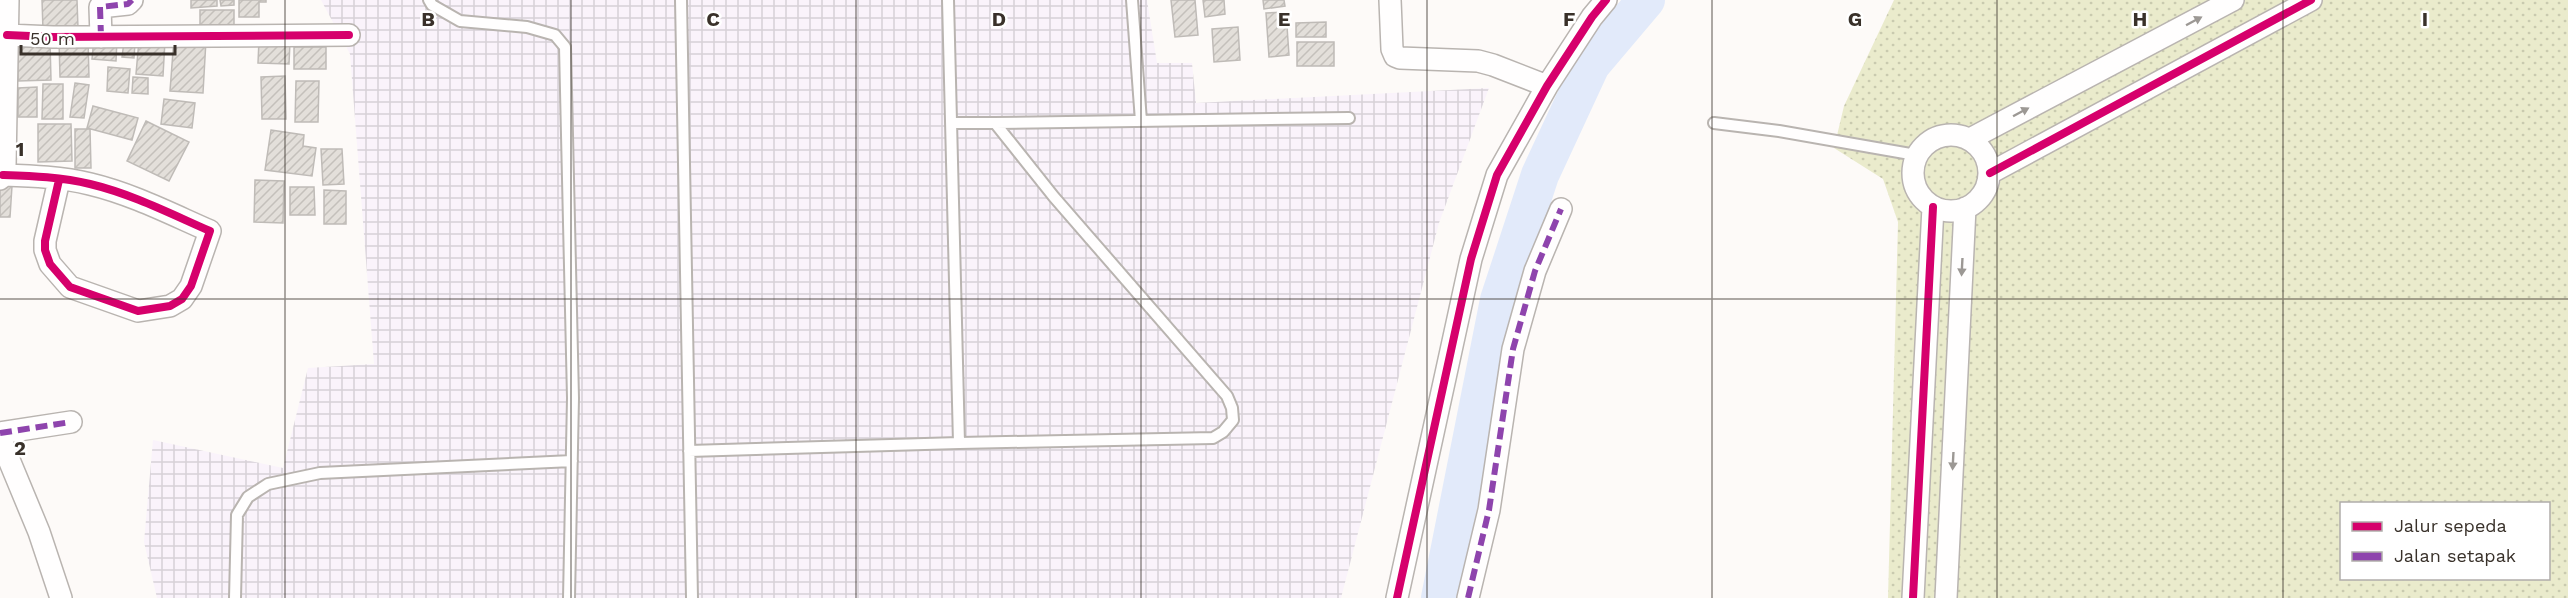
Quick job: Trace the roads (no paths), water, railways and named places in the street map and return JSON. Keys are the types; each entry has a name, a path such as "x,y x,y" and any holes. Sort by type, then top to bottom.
{"street":[{"path":"8,0 3,79 1,177 59,180 89,184 138,199 210,231 191,286 182,299 170,306 138,311 70,287 50,264 45,250 46,232 59,180"},
{"path":"100,36 100,7 128,4 132,0"},
{"path":"1390,0 1392,49 1395,56 1478,61 1493,64 1547,86"},
{"path":"1397,598 1471,259 1484,211 1497,175 1547,86 1592,17 1606,0"},
{"path":"1970,139 2233,0"},
{"path":"1990,173 2311,0"},
{"path":"7,35 349,35"},
{"path":"1950,134 1970,139 1984,153 1990,173 1983,194 1965,208 1949,211 1933,207 1918,194 1912,175 1916,156 1930,140 1950,134"},
{"path":"1914,598 1933,207"},
{"path":"1946,598 1965,208"},
{"path":"1468,598 1489,510 1513,349 1535,271 1561,209"},
{"path":"0,433 70,422"},
{"path":"0,438 39,532 61,598"}],"lane":[{"path":"429,0 432,5 460,21 526,27 555,35 565,46 572,461 569,598"},
{"path":"681,0 692,598"},
{"path":"948,0 959,443"},
{"path":"1132,0 1141,121"},
{"path":"952,123 1349,118"},
{"path":"689,451 1212,438 1223,432 1233,420 1232,408 1227,396 1054,196 996,123"},
{"path":"1714,123 1779,131 1916,156"},
{"path":"235,598 237,515 248,496 268,484 320,473 572,461"}],"waterway":[{"path":"1440,598 1499,300 1540,175 1591,65 1646,0"}]}
